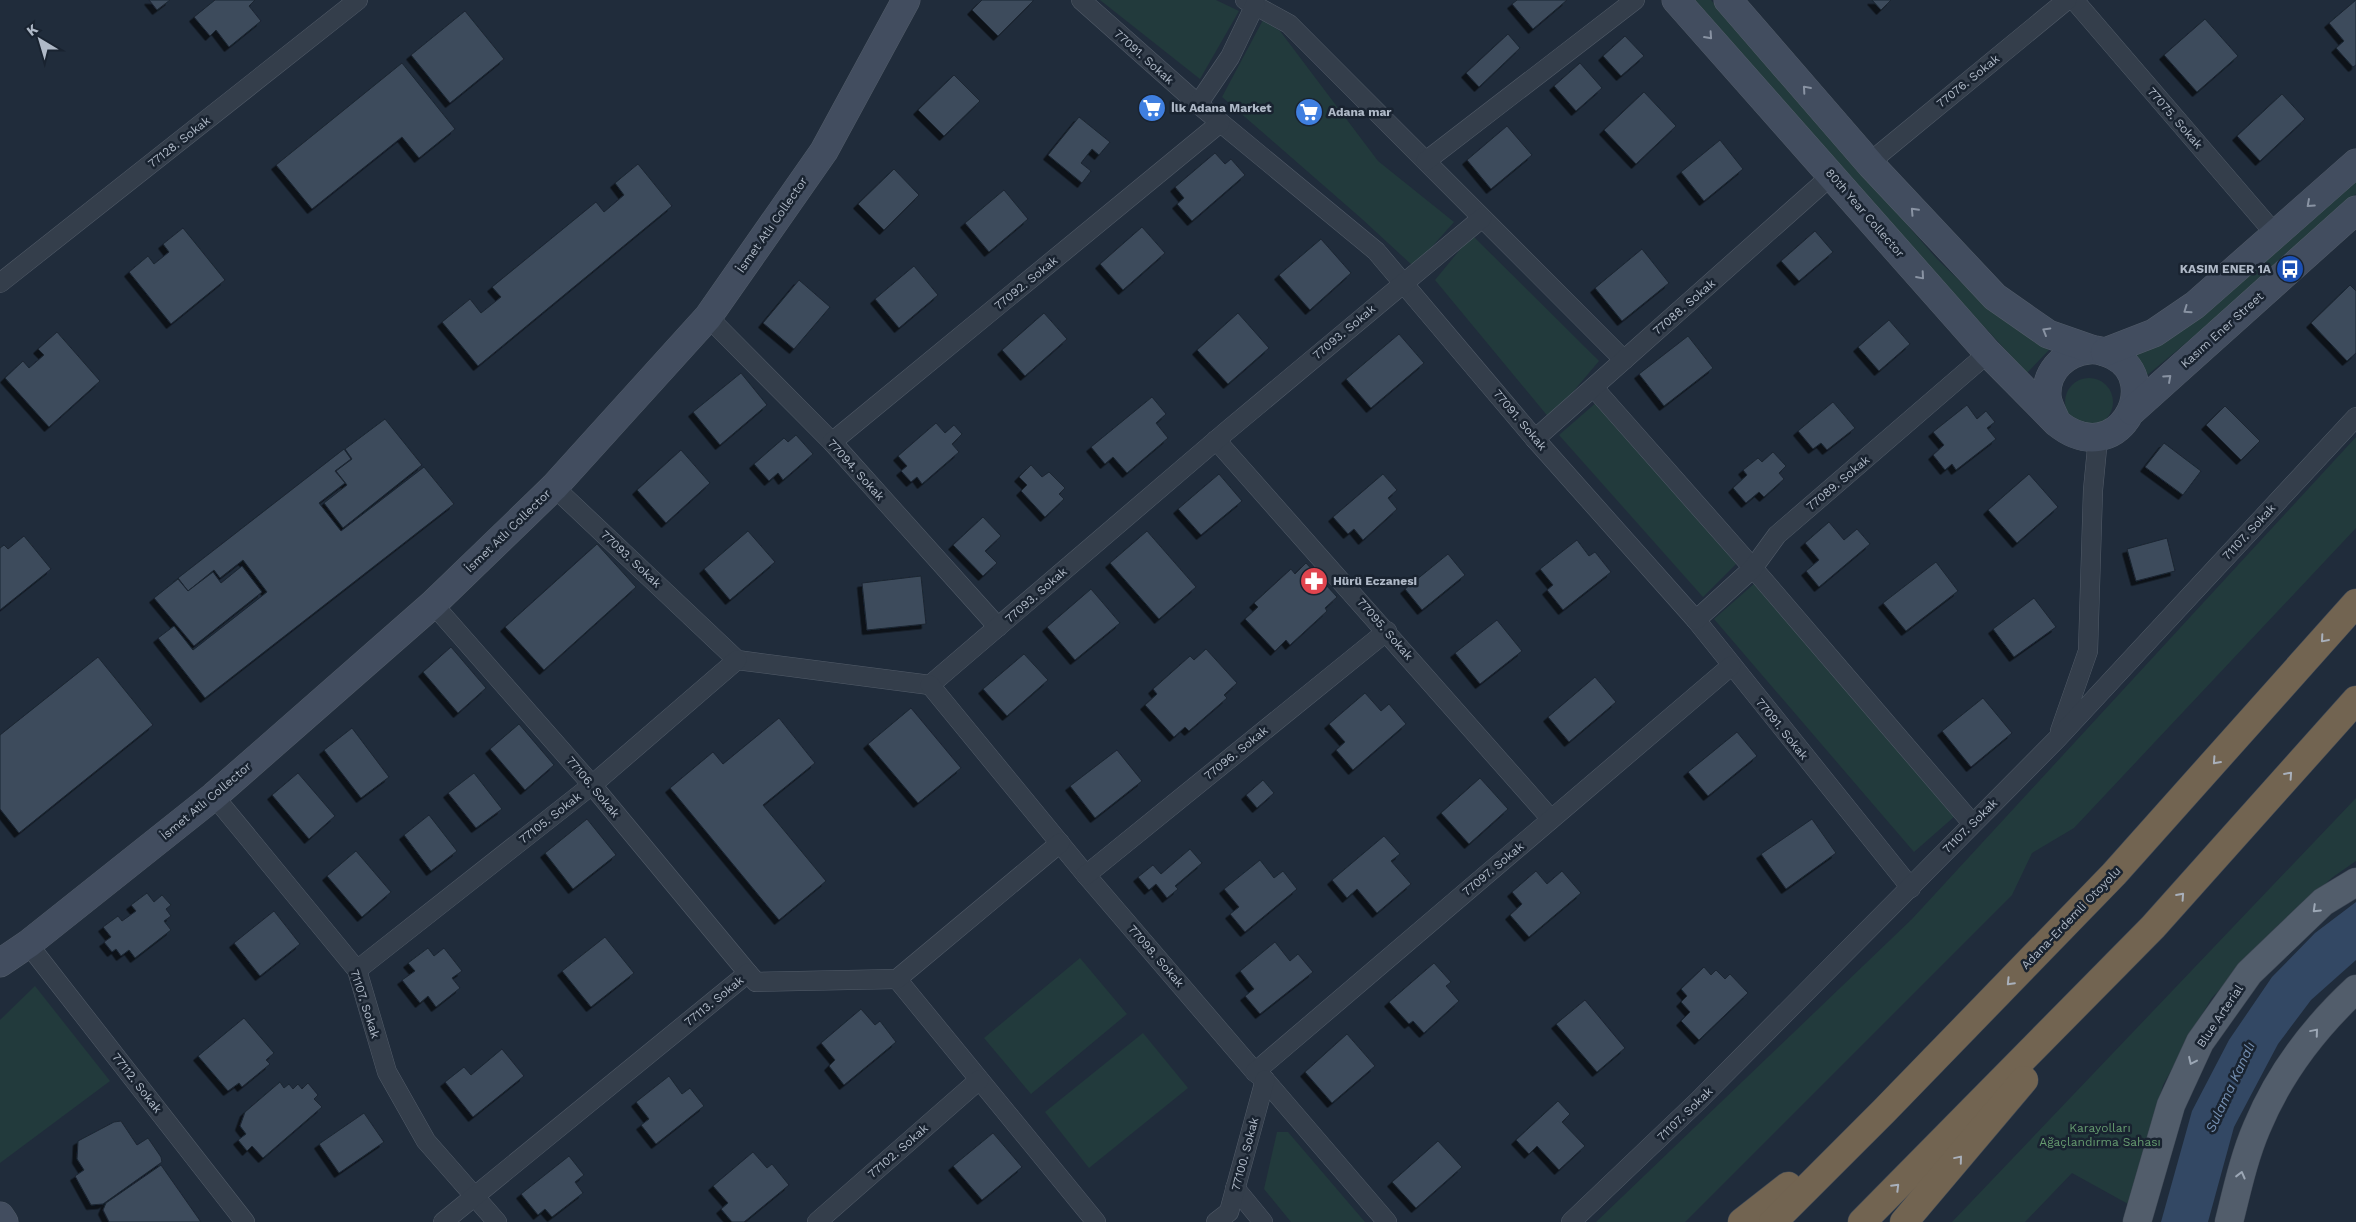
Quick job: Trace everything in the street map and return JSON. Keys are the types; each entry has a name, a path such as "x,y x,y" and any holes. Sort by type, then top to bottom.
{"highway":[{"name":"Adana-Erdemli Otoyolu","path":"1773,1222 1884,1112 2114,874 2356,603"},
{"path":"1904,1222 2153,927 2356,700"},
{"path":"1862,1222 2153,927"},
{"path":"1742,1222 1884,1112"}],"main road":[{"name":"İsmet Atlı Collector","path":"0,962 28,944 214,796 433,604 554,487 708,317 824,152 906,0"},
{"name":"80th Year Collector","path":"1676,0 1988,353 2057,423"},
{"path":"1728,0 1871,165 1995,297 2048,334 2098,350 2123,364 2134,382 2135,396 2132,411 2124,424 2112,433 2098,438 2083,438 2069,433 2057,423 2046,396 2051,376 2064,358 2076,352 2098,350 2154,333 2195,304 2353,166"},
{"name":"Kasım Ener Street","path":"2132,411 2356,210"},
{"name":"Blue Arterial","path":"2137,1222 2171,1105 2200,1042 2249,973 2323,902 2356,882"},
{"path":"2229,1222 2243,1166 2257,1127 2279,1085 2300,1050 2334,1010 2356,989"},
{"path":"0,1216 4,1222"}],"street":[{"name":"77128. Sokak","path":"0,283 358,0"},
{"name":"77091. Sokak","path":"1081,0 1220,123 1376,250 1463,351 1535,439 1696,620 1911,888"},
{"path":"1426,161 1635,0"},
{"name":"77076. Sokak","path":"1871,165 1881,153 2067,0"},
{"name":"77075. Sokak","path":"2074,0 2276,235"},
{"path":"1198,104 1230,56 1250,2 1289,24 1624,360"},
{"name":"77092. Sokak","path":"832,442 1220,123"},
{"name":"77088. Sokak","path":"1535,439 1832,175"},
{"name":"77093. Sokak","path":"930,685 1216,440 1482,218"},
{"name":"77094. Sokak","path":"708,317 832,442 998,627"},
{"name":"77089. Sokak","path":"1696,620 1753,568 1777,534 1988,353"},
{"path":"1594,388 1753,568 1972,823"},
{"name":"71107. Sokak","path":"1570,1222 1697,1102 2058,738 2356,417"},
{"path":"2058,738 2088,651 2093,490 2098,438"},
{"name":"77095. Sokak","path":"1216,440 1387,631 1551,819"},
{"name":"77093. Sokak","path":"554,487 737,660"},
{"name":"77106. Sokak","path":"433,604 592,785 748,973"},
{"name":"77096. Sokak","path":"1086,875 1387,631"},
{"path":"737,660 930,685"},
{"name":"77105. Sokak","path":"356,970 592,785 737,660"},
{"name":"77097. Sokak","path":"1260,1076 1551,819 1731,666"},
{"name":"77098. Sokak","path":"930,685 1086,875 1387,1222"},
{"name":"71107. Sokak","path":"214,796 356,970 387,1072 426,1141 497,1222"},
{"path":"1060,843 897,979 1096,1222"},
{"name":"77112. Sokak","path":"28,944 245,1222"},
{"name":"77113. Sokak","path":"443,1222 476,1197 748,973 756,982 897,979"},
{"name":"77100. Sokak","path":"1216,1222 1229,1212 1260,1076"},
{"name":"77102. Sokak","path":"816,1222 979,1080"},
{"path":"1235,1188 1263,1222"}],"green space":[{"path":"1100,0 1216,0 1239,11 1200,79"},
{"path":"1695,0 1711,0 1937,259 1988,308 2049,350 2027,373 1929,267"},
{"path":"1263,20 1280,31 1378,161 1454,222 1414,267 1222,97"},
{"path":"2356,180 2356,194 2257,284 2139,382 2125,355"},
{"path":"1472,235 1599,361 1550,419 1435,280"},
{"path":"2089,378 2098,380 2106,385 2111,393 2113,402 2111,411 2106,419 2098,424 2089,426 2080,424 2072,419 2067,411 2065,402 2067,393 2072,385 2080,380"},
{"path":"1597,402 1737,563 1703,597 1559,435"},
{"path":"2356,437 2356,528 2074,828 2032,853 2012,895 1685,1222 1596,1222 1912,919"},
{"path":"1755,583 1955,816 1914,852 1714,619"},
{"name":"Karayolları Ağaçlandırma Sahası","path":"2356,798 2356,861 2333,877 2276,927 2211,999 2163,1085 2130,1205 2072,1173 2025,1222 1952,1222"},
{"path":"1080,958 1127,1014 1031,1094 984,1038"},
{"path":"35,986 110,1081 0,1163 0,1020"},
{"path":"1143,1033 1188,1088 1089,1168 1045,1112"},
{"path":"1277,1132 1288,1132 1365,1222 1291,1222 1264,1189"}],"water":[{"name":"Sulama Kanalı","path":"2356,902 2356,960 2311,1000 2278,1044 2234,1127 2208,1222 2161,1222 2192,1111 2229,1040 2272,977 2315,933"}],"building":[{"path":"149,0 170,0 157,10"},
{"path":"215,0 255,0 249,6 261,21 229,47 216,30 210,36 194,17"},
{"path":"982,0 1033,1 998,36 972,10"},
{"path":"1517,0 1567,0 1533,29 1512,4"},
{"path":"1872,0 1891,0 1881,10"},
{"path":"2356,0 2356,65 2353,67 2336,48 2344,41 2329,23"},
{"path":"465,11 504,59 450,103 411,55"},
{"path":"2205,19 2238,56 2197,92 2164,55"},
{"path":"1508,34 1520,48 1479,87 1466,73"},
{"path":"1625,36 1644,56 1621,76 1603,56"},
{"path":"402,63 455,129 419,158 402,137 312,209 276,165"},
{"path":"1580,63 1602,88 1576,111 1554,86"},
{"path":"954,75 980,101 944,136 918,110"},
{"path":"1644,92 1676,126 1636,164 1604,130"},
{"path":"2282,94 2305,119 2260,161 2237,136"},
{"path":"1079,117 1110,142 1099,155 1092,149 1081,163 1091,171 1082,183 1048,155"},
{"path":"1507,126 1532,155 1491,189 1467,160"},
{"path":"1720,140 1743,169 1704,201 1681,172"},
{"path":"1215,153 1225,164 1231,159 1245,175 1192,221 1177,204 1184,198 1175,187"},
{"path":"638,164 672,206 478,366 442,322 470,299 481,313 501,297 492,287 596,202 604,212 624,195 615,183"},
{"path":"894,169 919,195 884,230 858,204"},
{"path":"1004,190 1028,219 989,252 965,223"},
{"path":"1142,227 1165,253 1123,290 1100,264"},
{"path":"183,228 225,280 171,324 129,272 148,256 154,264 169,252 163,244"},
{"path":"1815,231 1833,252 1799,281 1781,261"},
{"path":"1321,239 1351,273 1310,310 1279,275"},
{"path":"1642,249 1669,283 1622,321 1595,288"},
{"path":"914,266 938,295 899,328 875,299"},
{"path":"799,280 830,307 794,349 763,323"},
{"path":"2350,285 2356,291 2356,353 2347,361 2311,323"},
{"path":"1044,313 1067,339 1025,376 1002,350"},
{"path":"1238,313 1269,348 1228,384 1197,350"},
{"path":"1889,320 1910,344 1879,371 1858,347"},
{"path":"57,332 100,381 49,427 5,378 23,361 29,368 44,355 38,349"},
{"path":"1399,334 1424,363 1371,408 1346,379"},
{"path":"1688,336 1713,368 1664,406 1639,374"},
{"path":"741,373 767,405 720,445 693,412"},
{"path":"1152,397 1166,414 1156,423 1168,438 1127,473 1113,457 1105,464 1091,447"},
{"path":"1833,402 1855,428 1827,450 1821,443 1813,449 1798,431"},
{"path":"1967,405 1977,419 1986,411 1995,422 1987,428 1996,439 1956,470 1952,464 1945,470 1933,455 1944,445 1933,432"},
{"path":"2225,406 2260,441 2241,460 2206,425"},
{"path":"385,419 422,465 343,528 324,503 347,485 336,471 352,459 345,449"},
{"path":"936,423 945,433 954,425 962,434 952,444 959,452 922,484 917,477 911,482 901,471 907,466 898,456"},
{"path":"796,435 813,454 783,480 778,473 769,481 754,464 784,438 788,442"},
{"path":"2164,443 2201,471 2183,495 2145,467"},
{"path":"344,449 351,459 335,471 345,483 319,503 341,531 424,467 454,504 205,698 158,638 174,626 193,650 267,592 243,560 220,578 214,570 188,591 178,578"},
{"path":"681,450 710,483 666,523 637,490"},
{"path":"1773,452 1786,466 1779,473 1784,479 1764,497 1759,492 1746,503 1733,488 1747,475 1743,470 1758,458 1762,462"},
{"path":"1031,465 1042,477 1049,472 1065,488 1059,494 1064,499 1045,517 1021,491 1027,485 1019,477"},
{"path":"1219,474 1242,501 1201,535 1178,509"},
{"path":"1383,474 1397,490 1388,498 1397,509 1363,540 1354,529 1348,534 1333,517"},
{"path":"2029,474 2058,507 2017,543 1988,510"},
{"path":"983,517 1001,536 985,551 997,563 983,576 953,545"},
{"path":"1829,522 1844,540 1857,529 1870,544 1819,587 1806,571 1819,560 1805,543"},
{"path":"748,531 775,562 730,600 704,569"},
{"path":"1147,531 1196,587 1159,619 1110,563"},
{"path":"24,536 51,569 0,610 0,548 4,545 8,549"},
{"path":"2167,538 2175,571 2136,581 2127,549"},
{"path":"1577,540 1589,556 1595,552 1611,572 1563,610 1547,590 1553,585 1540,569"},
{"path":"597,544 636,587 544,670 505,627"},
{"path":"1448,554 1465,575 1422,610 1405,589"},
{"path":"1936,562 1958,591 1906,631 1883,603"},
{"path":"1306,563 1337,597 1325,608 1327,611 1290,645 1286,640 1275,651 1245,619 1258,607 1254,603 1291,569 1295,574"},
{"path":"242,566 262,592 194,646 154,598 178,579 188,591 213,572 221,583"},
{"path":"921,576 926,624 867,630 862,583"},
{"path":"1091,589 1120,623 1075,660 1047,627"},
{"path":"2034,598 2056,627 2014,657 1993,629"},
{"path":"1497,620 1522,651 1480,684 1455,653"},
{"path":"451,647 486,688 458,713 423,672"},
{"path":"1206,649 1237,683 1224,695 1227,698 1189,731 1185,727 1174,737 1145,705 1157,694 1153,689 1190,656 1194,660"},
{"path":"1024,654 1048,680 1007,716 983,689"},
{"path":"98,657 153,725 19,833 0,809 0,735"},
{"path":"1595,677 1616,702 1569,742 1548,717"},
{"path":"1365,693 1381,711 1389,704 1406,724 1353,770 1336,750 1345,742 1329,724"},
{"path":"1983,698 2012,733 1971,767 1942,731"},
{"path":"911,708 961,768 918,803 868,744"},
{"path":"779,718 815,763 763,805 826,881 779,920 670,788 713,752 723,764"},
{"path":"519,724 554,765 525,790 490,749"},
{"path":"352,728 389,777 361,798 324,750"},
{"path":"1737,732 1757,756 1708,796 1688,772"},
{"path":"1117,750 1142,781 1095,818 1070,786"},
{"path":"298,773 335,816 309,839 272,795"},
{"path":"474,773 502,809 476,828 448,793"},
{"path":"1480,778 1508,809 1469,844 1441,813"},
{"path":"1263,780 1274,793 1257,808 1246,795"},
{"path":"429,815 457,851 431,871 404,835"},
{"path":"587,819 616,855 573,889 545,853"},
{"path":"1812,819 1836,853 1786,889 1761,854"},
{"path":"1384,836 1400,854 1391,861 1411,884 1377,913 1357,889 1347,898 1332,880"},
{"path":"1190,849 1202,863 1175,886 1178,889 1167,898 1156,884 1149,890 1138,877 1153,865 1161,874"},
{"path":"356,851 391,892 362,917 327,876"},
{"path":"1260,860 1274,878 1283,871 1297,889 1245,932 1230,914 1239,907 1224,889"},
{"path":"1536,871 1547,884 1562,871 1581,893 1529,937 1510,915 1522,904 1512,892"},
{"path":"147,893 154,902 162,895 171,905 166,909 171,916 164,921 171,930 135,958 129,950 121,956 116,949 112,952 104,942 111,937 103,927 118,916 122,921 136,911 131,905"},
{"path":"274,911 300,944 260,976 234,943"},
{"path":"605,937 634,973 591,1007 562,971"},
{"path":"1275,942 1290,961 1298,954 1313,972 1260,1014 1245,996 1254,989 1240,971"},
{"path":"428,948 434,956 444,948 462,971 452,978 460,988 436,1007 428,996 420,1003 402,980 415,971 408,963"},
{"path":"1434,963 1451,982 1446,986 1459,1001 1424,1033 1413,1021 1409,1024 1389,1002"},
{"path":"1704,967 1711,975 1716,970 1725,979 1730,974 1748,993 1699,1040 1681,1021 1690,1012 1681,1002 1687,996 1681,989"},
{"path":"1585,1000 1625,1048 1597,1072 1556,1024"},
{"path":"861,1009 875,1025 880,1021 896,1042 844,1085 829,1066 835,1060 821,1043"},
{"path":"244,1018 274,1053 266,1060 270,1064 242,1087 239,1083 228,1091 198,1056"},
{"path":"1347,1034 1375,1066 1332,1103 1305,1072"},
{"path":"502,1049 524,1076 473,1117 445,1082 464,1067 471,1075"},
{"path":"669,1076 682,1094 690,1088 704,1106 656,1144 641,1125 649,1119 636,1102"},
{"path":"280,1082 284,1088 289,1084 293,1089 298,1084 302,1089 308,1083 318,1095 314,1099 322,1107 263,1158 252,1146 247,1151 238,1140 246,1134 240,1126 245,1112"},
{"path":"1558,1101 1570,1114 1562,1122 1585,1146 1559,1170 1537,1146 1529,1154 1516,1140"},
{"path":"364,1113 384,1142 339,1173 319,1144"},
{"path":"121,1121 137,1145 148,1138 161,1157 162,1162 103,1204 91,1205 75,1176 84,1170 77,1159 78,1141 114,1122"},
{"path":"993,1133 1022,1167 982,1200 953,1166"},
{"path":"1438,1141 1462,1167 1416,1208 1392,1182"},
{"path":"753,1152 767,1168 772,1164 789,1185 744,1222 732,1222 721,1209 728,1203 713,1186"},
{"path":"569,1156 584,1175 575,1182 583,1193 552,1217 545,1209 538,1215 521,1194"},
{"path":"161,1165 201,1222 109,1222 103,1210 106,1203"}],"place":[{"name":"İlk Adana Market","path":"1152,108"},
{"name":"Adana mar","path":"1309,112"},
{"name":"KASIM ENER 1A","path":"2290,269"},
{"name":"Hürü Eczanesi","path":"1314,581"}]}
